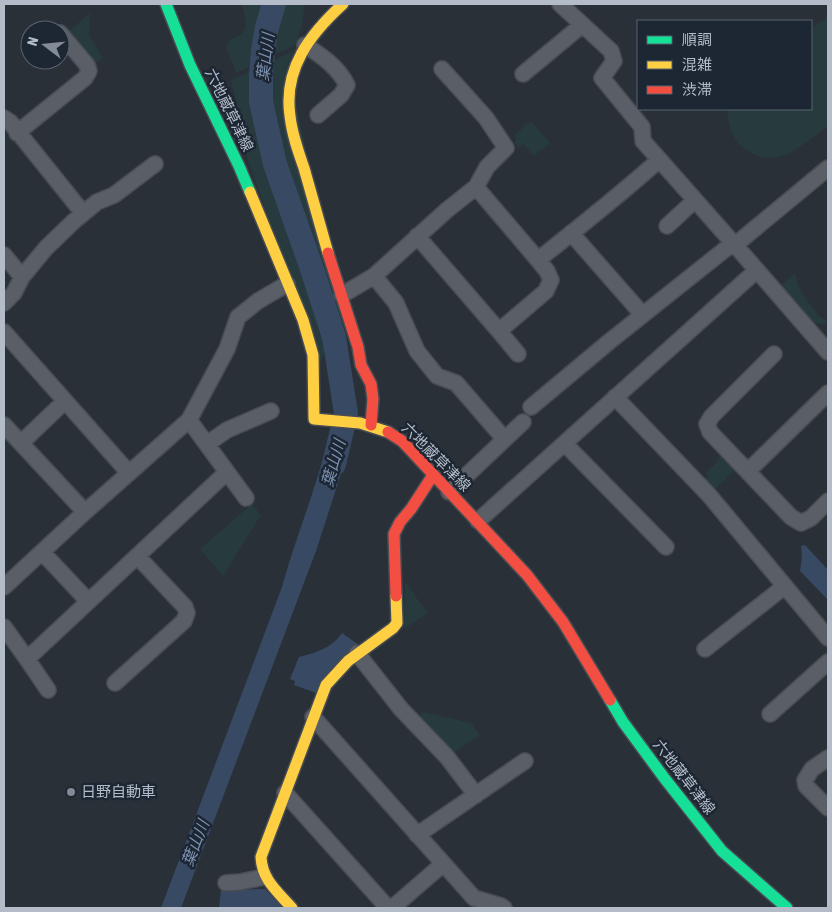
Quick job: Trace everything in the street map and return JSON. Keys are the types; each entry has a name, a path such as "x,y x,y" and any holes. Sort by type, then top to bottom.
{"main road":[{"name":"六地蔵草津線","path":"166,4 178,38 198,83 239,166 303,320 313,355 314,419 382,427 392,432 402,441 527,575 563,622 623,722 722,851 787,908"},
{"path":"343,4 312,34 296,61 290,85 289,104 291,120 317,215 358,347 361,365 371,384 373,399 365,424"},
{"path":"292,908 264,877 260,868 261,857 326,685 337,671 357,653 393,630 397,623 394,534 400,522 411,509 433,475"}],"street":[{"path":"560,4 610,51 614,61 602,78 642,127 643,141 757,270 822,332 828,352"},
{"path":"523,74 582,25"},
{"path":"305,45 327,59 342,76 347,86 341,95 318,115"},
{"path":"17,133 85,78 89,71 70,46"},
{"path":"342,295 374,276 417,236 476,187 487,167 506,148 486,118 442,69"},
{"path":"4,118 10,122 82,213"},
{"path":"538,260 593,215 610,204 659,160"},
{"path":"4,303 14,293 22,277 46,248 82,213 97,202 114,195 155,164"},
{"path":"531,407 642,314 734,244 828,168"},
{"path":"476,187 538,260 551,280 546,291 500,331"},
{"path":"667,226 695,200"},
{"path":"571,233 642,314"},
{"path":"417,236 518,354"},
{"path":"4,255 22,277"},
{"path":"478,522 757,270"},
{"path":"374,276 396,303 416,351 437,376 456,383 501,435"},
{"path":"4,587 84,512 189,420 227,349 238,317 258,301 287,284"},
{"path":"4,332 129,473"},
{"path":"774,354 712,416 707,424 710,432 791,516 801,523 811,518 828,501"},
{"path":"748,472 828,393"},
{"path":"615,397 709,495 785,586 826,630"},
{"path":"21,443 65,401"},
{"path":"207,444 227,430 271,411"},
{"path":"189,420 246,498"},
{"path":"449,492 523,422"},
{"path":"4,425 84,512"},
{"path":"565,444 666,547"},
{"path":"27,659 227,472"},
{"path":"42,552 88,601"},
{"path":"115,683 184,621 187,613 185,607 137,556"},
{"path":"705,649 785,586"},
{"path":"4,627 48,690"},
{"path":"357,653 401,709 447,758 476,795"},
{"path":"770,714 828,662"},
{"path":"313,717 474,898 504,908"},
{"path":"828,758 812,769 805,780 806,786 828,808"},
{"path":"417,835 525,761"},
{"path":"284,793 388,908"},
{"path":"392,908 443,864"},
{"path":"226,883 264,877"}],"green space":[{"path":"242,4 266,4 256,39 254,64 236,73 226,46 231,40 241,34 245,28"},
{"path":"279,4 305,4 302,24 296,45 266,59"},
{"path":"90,13 89,35 103,58 94,64 70,34 70,30"},
{"path":"828,17 828,126 799,147 782,156 760,157 751,153 736,139 731,130 728,110 812,110 812,28"},
{"path":"295,49 288,65 345,336 339,338 266,111 265,66"},
{"path":"253,70 260,147 294,252 326,336 326,349 320,363 242,143 232,139 229,132 241,123 231,80"},
{"path":"532,122 550,143 534,156 523,144 519,148 514,143 517,140 514,136"},
{"path":"795,273 798,285 817,315 827,321 823,324 812,323 780,286"},
{"path":"720,452 736,469 713,491 704,481 709,476 706,473 718,461"},
{"path":"252,504 261,515 223,576 200,549"},
{"path":"405,582 428,613 404,629"},
{"path":"424,712 471,723 480,735 452,754 418,718"}],"water":[{"path":"338,432 351,432 350,446 316,551 181,908 161,908 282,587 319,474 329,435"},
{"path":"805,545 828,570 828,600 800,571 801,546"},
{"path":"342,633 359,645 316,693 294,685 295,681 290,679 299,657 317,652 328,646"},
{"path":"265,889 283,908 219,908 221,890"}],"waterway":[{"name":"葉山川","path":"274,4 263,50 261,102 275,164 334,337 346,413 334,464"}],"traffic: fast":[{"path":"166,4 190,65 250,192"},
{"path":"610,700 623,722 665,779 722,851 787,908"}],"traffic: slow":[{"path":"328,253 297,149 290,116 289,99 295,68 302,54 310,40 343,4"},
{"path":"250,192 303,320 313,355 314,419 360,423 388,432"},
{"path":"292,908 268,879 264,872 261,857 326,685 348,661 397,623 396,596"}],"traffic: jam":[{"path":"328,253 358,347 361,365 371,384 373,399 371,425"},
{"path":"388,432 402,441 527,575 563,622 610,700"},
{"path":"396,596 394,534 400,522 411,509 433,475"}],"place":[{"name":"日野自動車","path":"71,792"}]}
